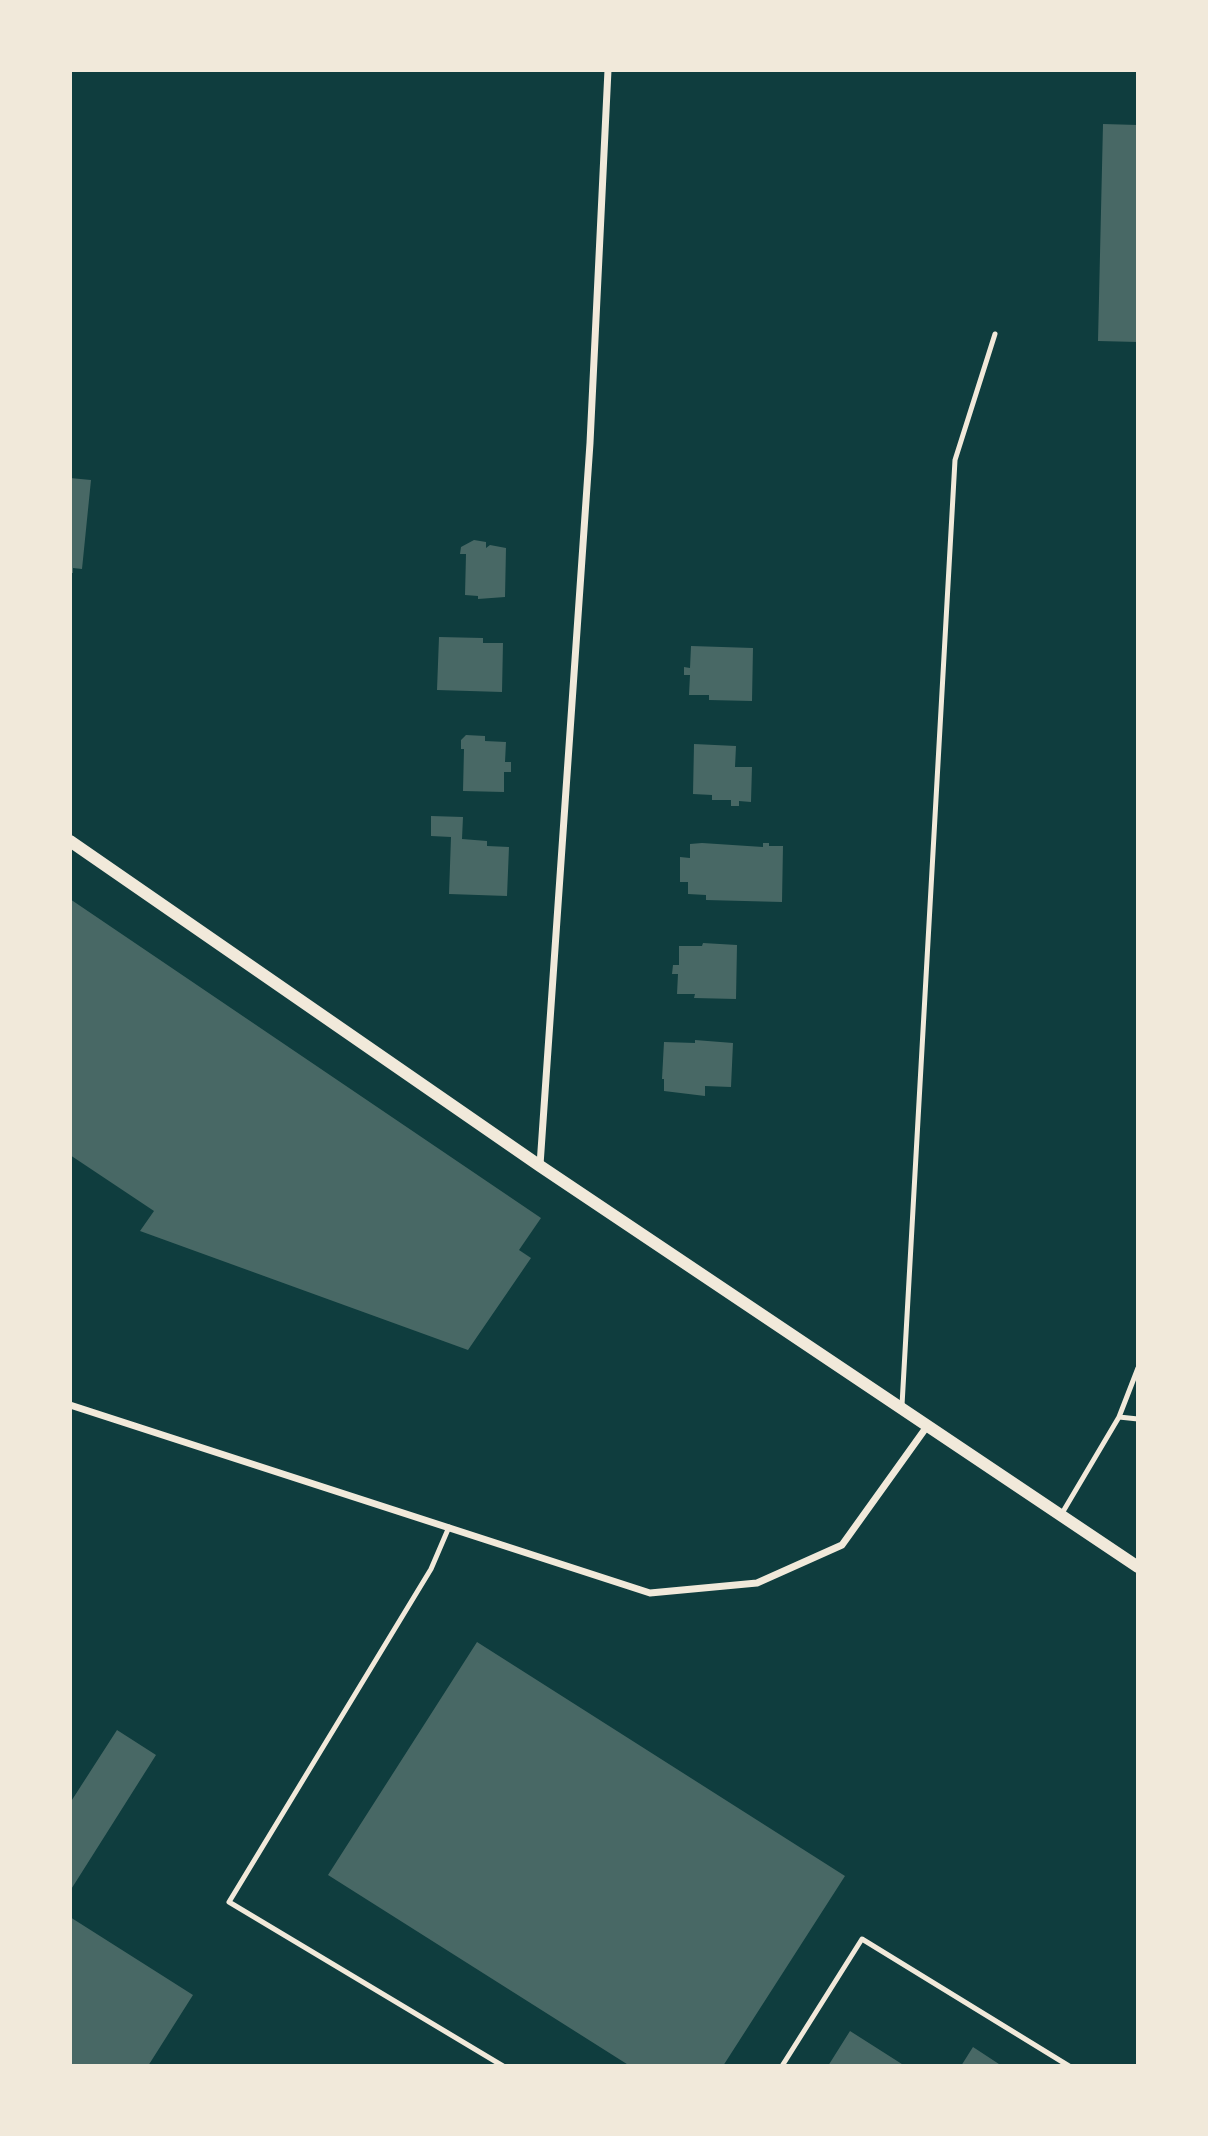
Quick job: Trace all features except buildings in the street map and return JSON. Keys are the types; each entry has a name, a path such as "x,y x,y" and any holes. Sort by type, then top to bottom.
{"street":[{"path":"540,1166 590,443 608,70"},
{"path":"70,841 540,1166 902,1406 1138,1567"},
{"path":"70,1405 650,1593 757,1583 842,1545 928,1424"}],"lane":[{"path":"902,1406 955,460 995,334"},
{"path":"1061,1515 1119,1417 1138,1368"},
{"path":"1119,1417 1138,1419"},
{"path":"449,1527 430,1569 229,1902 503,2066"},
{"path":"782,2066 862,1939 1069,2066"}]}
